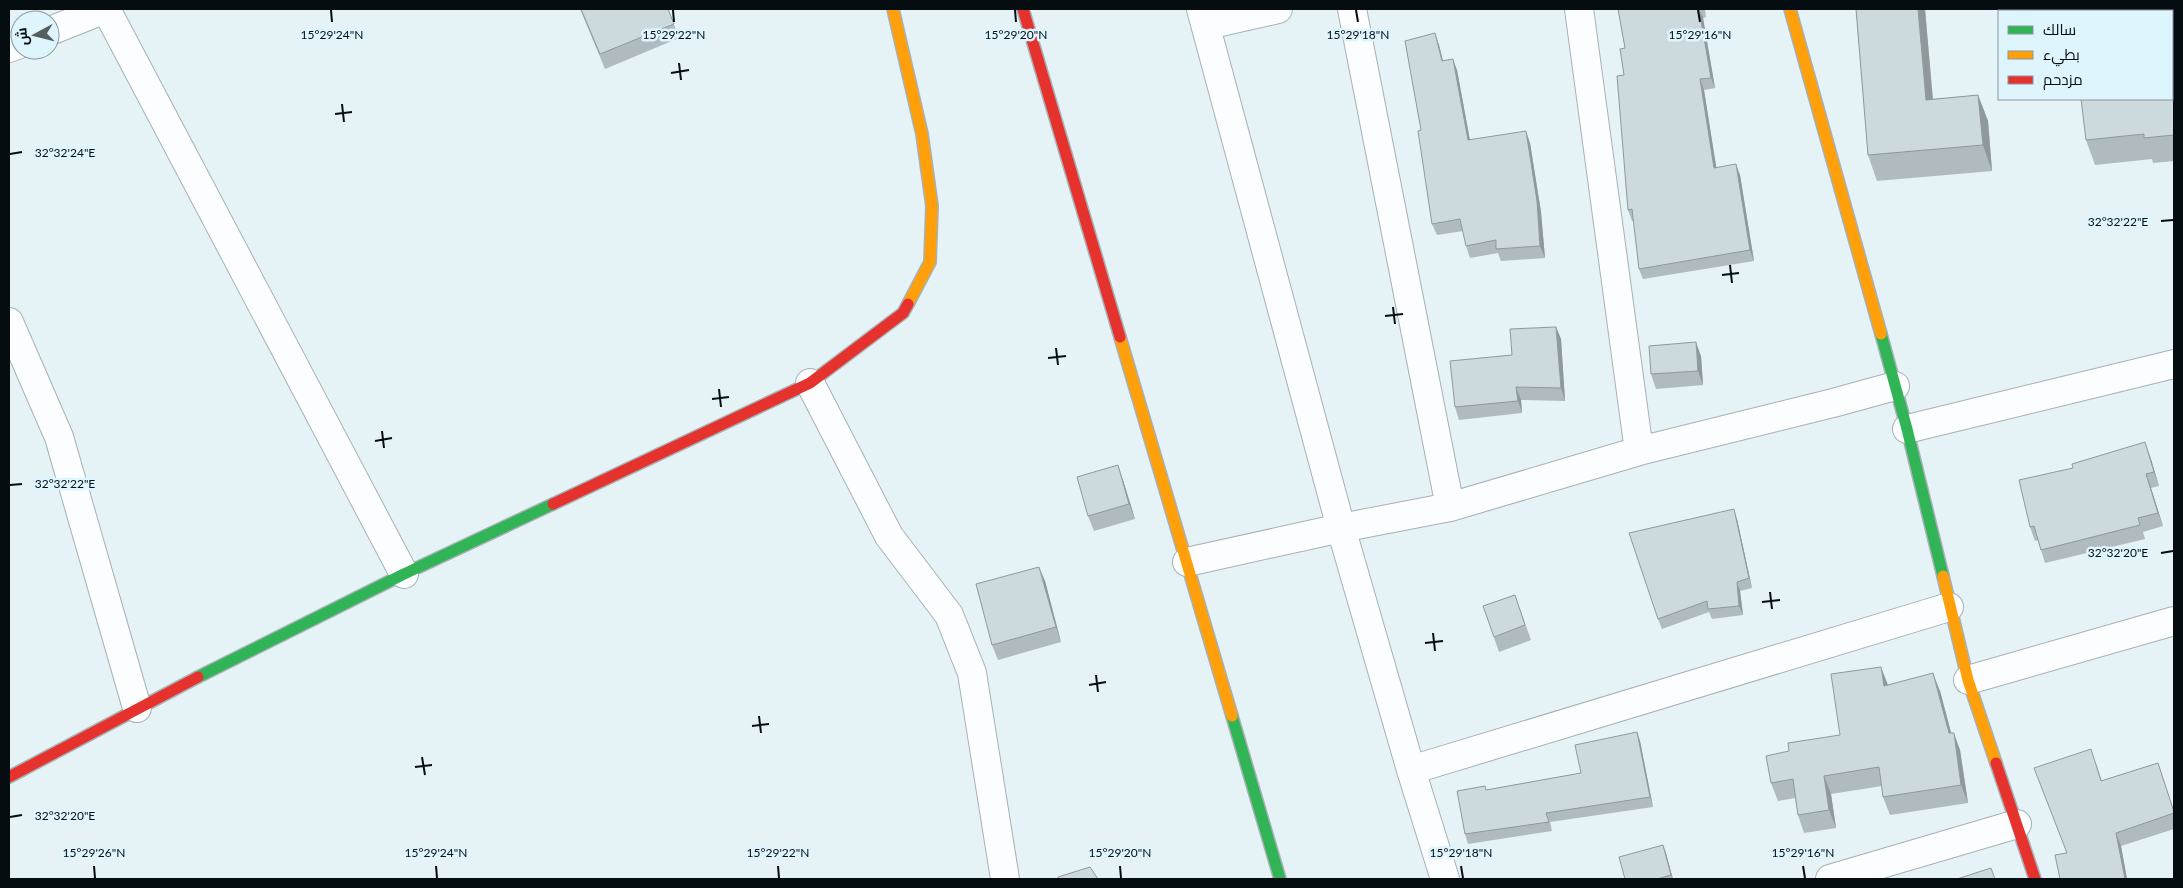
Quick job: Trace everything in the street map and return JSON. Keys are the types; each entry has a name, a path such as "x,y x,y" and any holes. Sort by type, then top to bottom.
{"street":[{"path":"60,27 105,9 404,574"},
{"path":"9,777 137,708 404,574 810,383 903,313 930,262 932,206 922,134 894,9"},
{"path":"1023,9 1280,879"},
{"path":"1278,9 1204,17 1341,528 1411,770 1445,879"},
{"path":"1352,9 1450,507"},
{"path":"1580,9 1639,451"},
{"path":"1790,9 1907,429 1968,680 2035,879"},
{"path":"9,322 59,437 137,708"},
{"path":"1907,429 2174,364"},
{"path":"810,383 889,536 949,615 969,665 972,673 1006,879"},
{"path":"1187,562 1341,528 1450,507 1639,451 1894,386"},
{"path":"1411,770 1949,607"},
{"path":"1968,680 2174,622"},
{"path":"1830,879 2017,824"}],"building":[{"path":"581,9 668,9 674,24 600,54"},
{"path":"1618,9 1699,9 1711,78 1700,79 1714,168 1736,164 1750,250 1639,269 1632,209 1628,210 1617,76 1624,75 1620,49 1625,48"},
{"path":"1856,9 1918,9 1926,100 1978,95 1983,145 1868,155"},
{"path":"2174,9 2174,135 2144,138 2144,134 2086,140 2081,100 2173,100 2173,10 2132,10"},
{"path":"1435,33 1442,61 1453,59 1468,140 1526,131 1537,201 1540,246 1496,249 1496,240 1466,246 1460,219 1432,224 1418,131 1421,130 1405,41"},
{"path":"1556,327 1561,388 1516,387 1518,401 1455,407 1450,361 1512,355 1510,329"},
{"path":"1696,342 1698,371 1651,374 1649,346"},
{"path":"2145,442 2154,472 2146,474 2158,513 2138,518 2140,525 2041,550 2034,526 2030,527 2019,480 2073,468 2072,464"},
{"path":"1118,465 1129,504 1088,516 1077,477"},
{"path":"1734,509 1749,578 1737,582 1739,606 1708,609 1707,601 1658,619 1629,533"},
{"path":"1039,567 1056,627 992,645 976,584"},
{"path":"1515,595 1525,625 1494,637 1483,606"},
{"path":"1881,667 1884,686 1933,673 1949,733 1954,733 1961,785 1883,797 1879,767 1824,776 1829,810 1798,815 1793,779 1771,783 1766,756 1789,751 1788,743 1840,735 1831,674"},
{"path":"1637,732 1650,797 1546,813 1549,822 1465,834 1457,791 1485,786 1486,790 1581,773 1575,745"},
{"path":"2091,749 2101,781 2158,763 2174,812 2116,833 2125,879 2060,879 2055,855 2067,853 2034,768"},
{"path":"1663,845 1671,875 1657,879 1625,879 1619,857"},
{"path":"1090,867 1098,879 1059,879 1058,877"},
{"path":"1991,868 1995,879 1957,879"}],"traffic: fast":[{"path":"1881,334 1907,429 1943,576"},
{"path":"198,677 404,574 553,504"},
{"path":"1232,716 1280,879"}],"traffic: slow":[{"path":"893,9 922,134 932,206 930,262 908,304"},
{"path":"1790,9 1881,334"},
{"path":"1120,337 1232,716"},
{"path":"1943,576 1968,680 1996,763"}],"traffic: jam":[{"path":"1023,9 1120,337"},
{"path":"553,504 810,383 903,313 908,304"},
{"path":"9,777 198,677"},
{"path":"1996,763 2035,879"}]}
